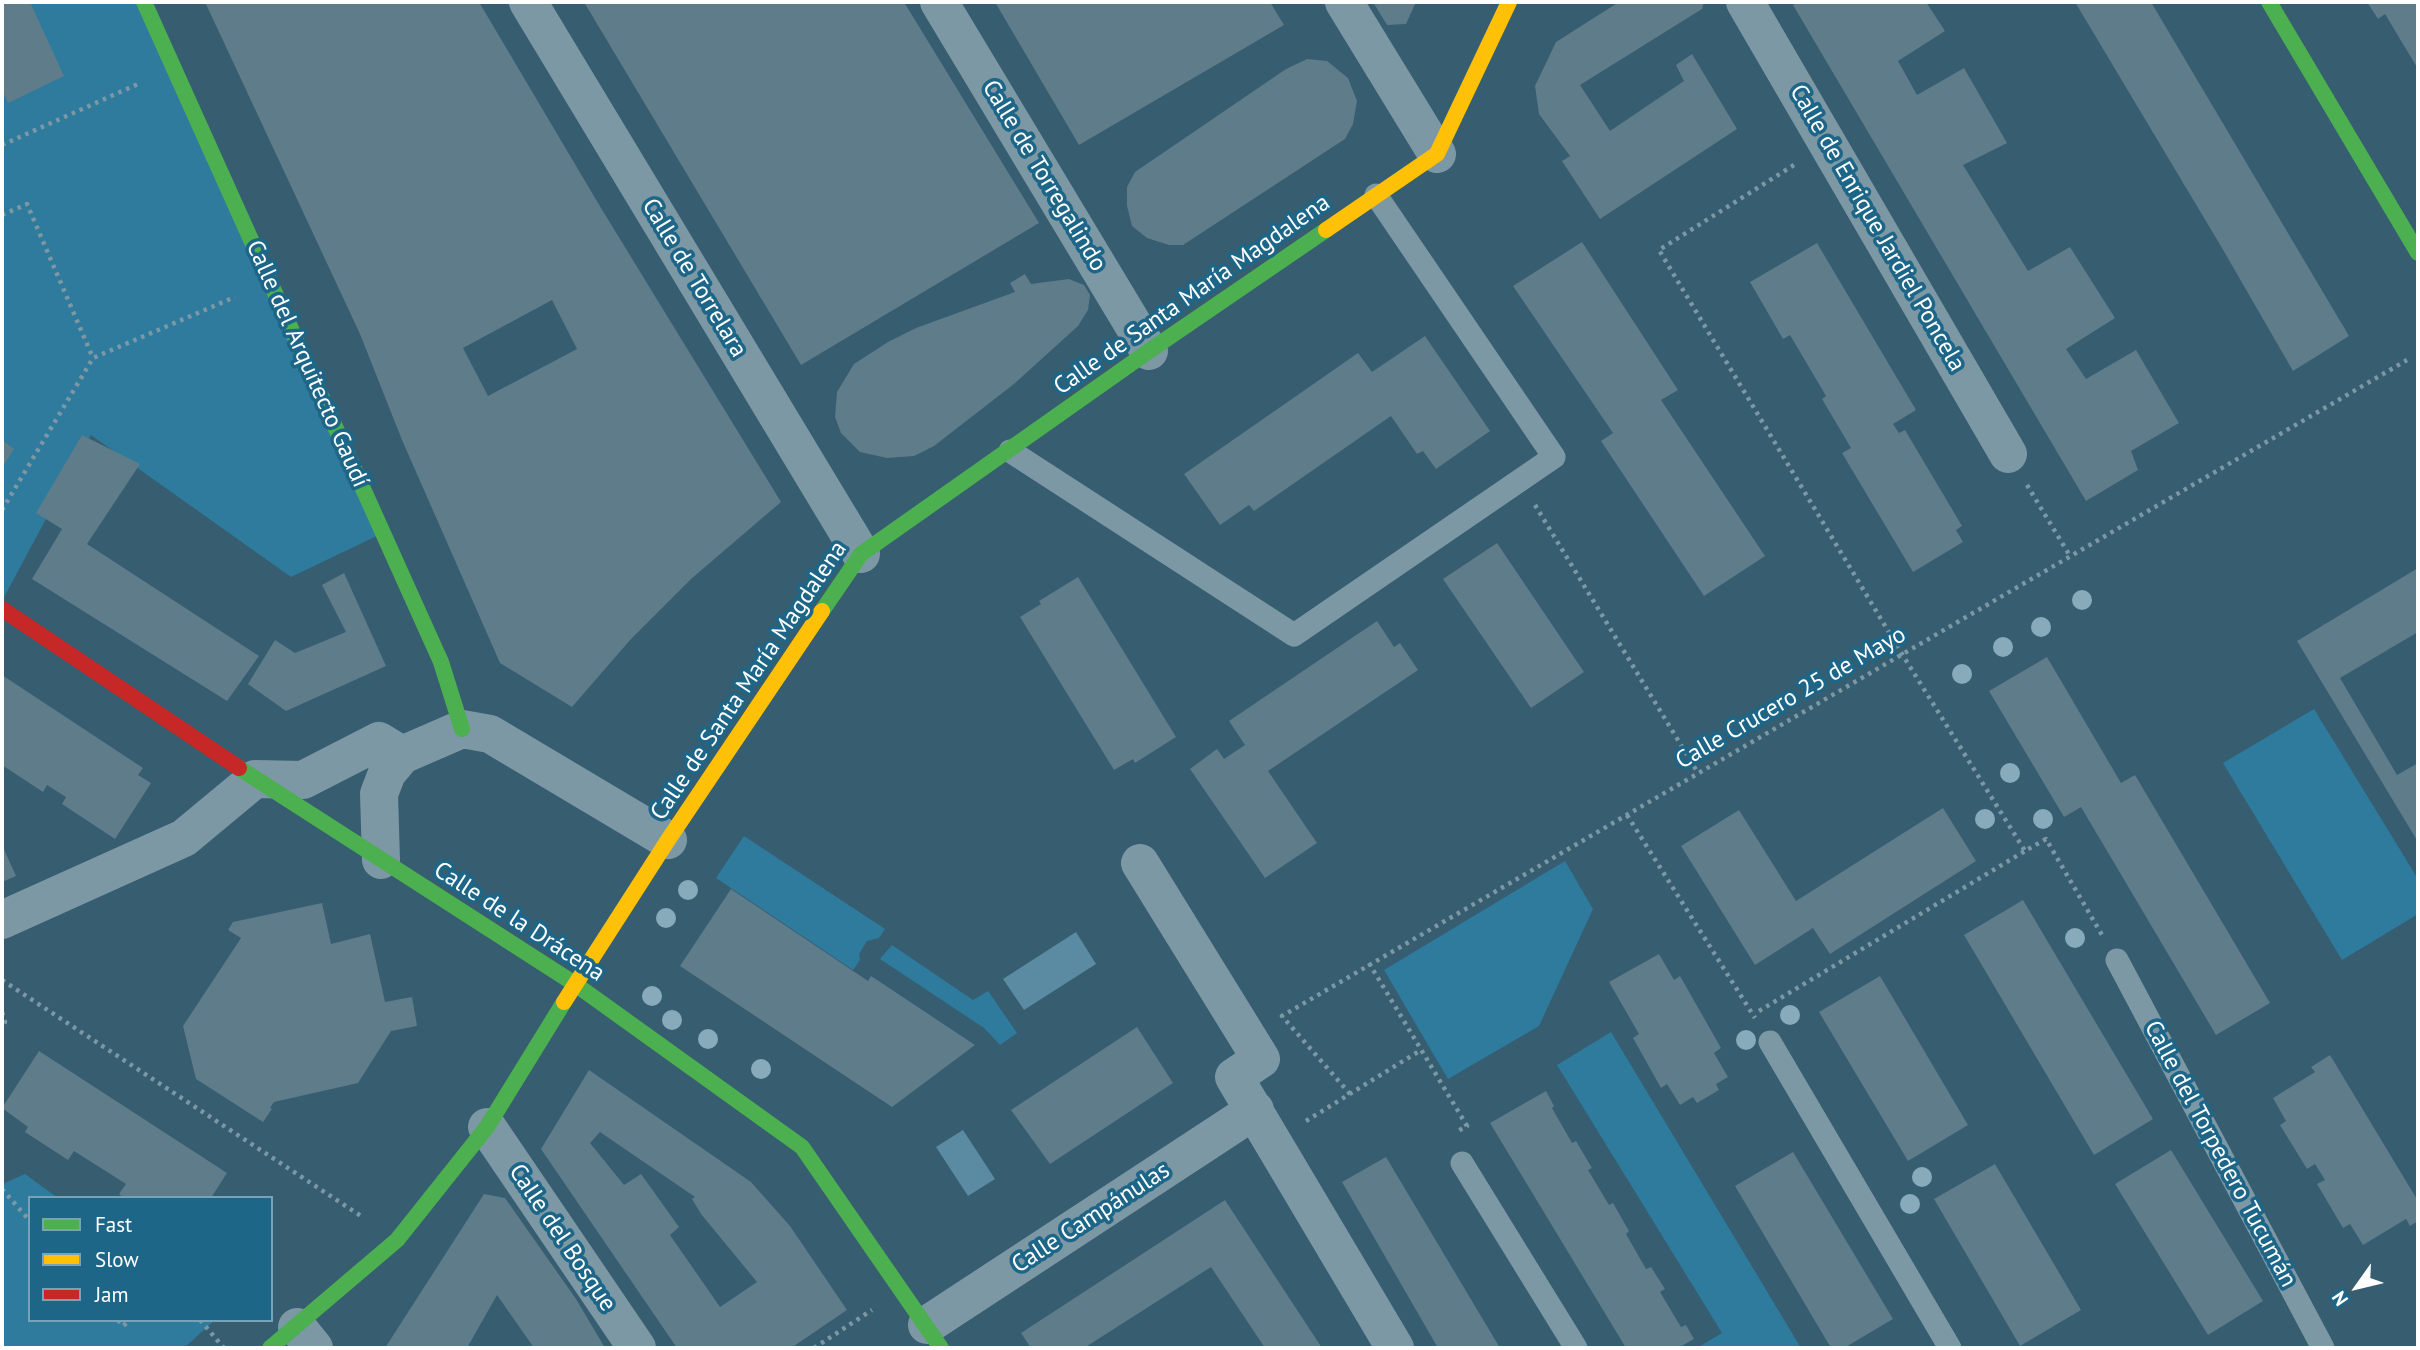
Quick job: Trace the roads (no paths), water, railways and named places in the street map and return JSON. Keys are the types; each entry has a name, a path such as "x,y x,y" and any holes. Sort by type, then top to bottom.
{"street":[{"name":"Calle del Arquitecto Gaudí","path":"144,2 441,662 462,729"},
{"name":"Calle de Torrelara","path":"528,2 860,554"},
{"name":"Calle de Torregalindo","path":"939,2 1149,351"},
{"path":"1344,2 1437,154"},
{"path":"1437,154 1509,2"},
{"name":"Calle de Enrique Jardiel Poncela","path":"1745,2 2008,454"},
{"path":"2269,2 2418,253"},
{"name":"Calle de Santa María Magdalena","path":"294,1341 397,1240 486,1127 668,840 860,554 1149,351 1437,154"},
{"name":"Calle de la Drácena","path":"2,609 254,779 575,984 802,1147 934,1337"},
{"path":"381,860 379,794 387,773 402,755 462,729 489,734 668,840"},
{"path":"2,920 184,838 254,779 303,780 379,741 402,755"},
{"path":"1140,863 1261,1059 1234,1077 1395,1348"},
{"name":"Calle Campánulas","path":"934,1337 1264,1126"},
{"name":"Calle del Bosque","path":"486,1127 637,1348"}],"lane":[{"path":"1010,451 1294,635 1554,457 1376,195"},
{"name":"Calle del Torpedero Tucumán","path":"2117,960 2323,1348"},
{"path":"1770,1042 1950,1348"},
{"path":"1462,1163 1576,1348"}]}
